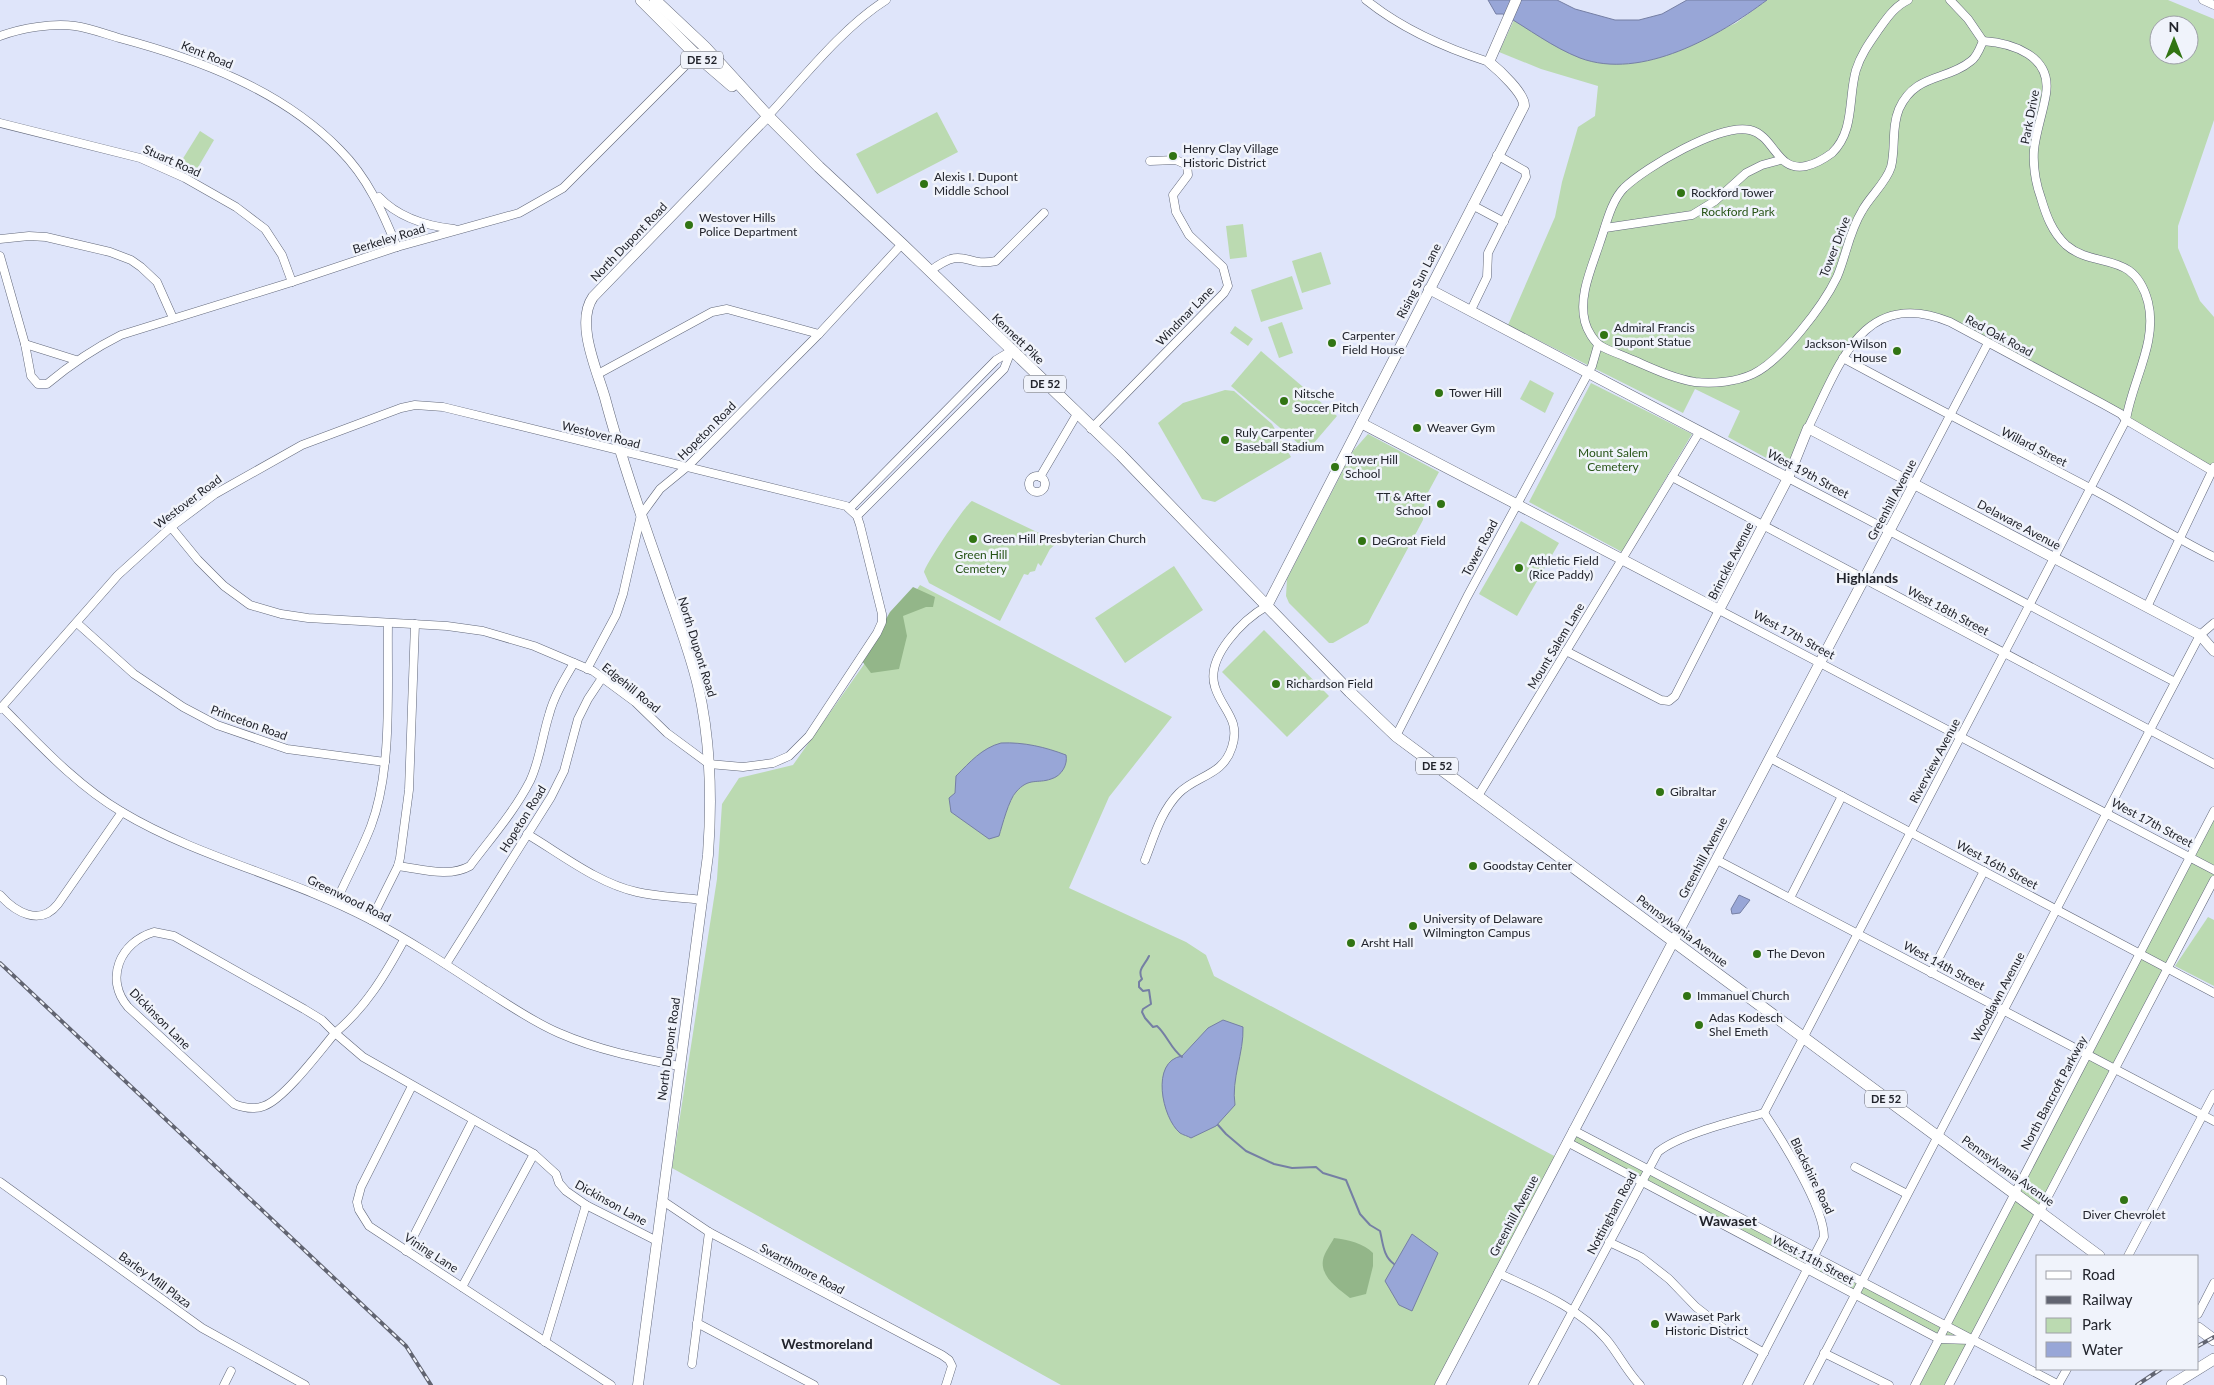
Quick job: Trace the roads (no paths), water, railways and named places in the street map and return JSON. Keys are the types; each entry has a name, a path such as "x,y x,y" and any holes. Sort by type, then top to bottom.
{"main road":[{"name":"Kennett Pike","path":"640,0 696,55 768,116"},
{"name":"Kennett Pike","path":"656,0 705,47 768,116 819,166 1121,455 1267,606"},
{"path":"666,0 677,22"},
{"name":"Pennsylvania Avenue","path":"1267,606 1350,692 1396,736 2098,1255"},
{"path":"2199,1329 2214,1340"},
{"path":"2199,1369 2214,1360"},
{"path":"2172,1385 2197,1370"}],"street":[{"path":"768,116 850,28 886,0"},
{"path":"1366,0 1384,15 1412,32 1489,62 1516,0"},
{"path":"1586,373 1592,366 1598,345 1586,325 1584,305 1589,278 1605,228 1621,191 1646,170 1699,141 1727,132 1748,129 1762,136 1780,160 1786,164 1801,167 1816,163 1831,153 1844,136 1850,113 1856,71 1863,53 1888,17 1900,3 1908,0"},
{"path":"1950,0 1968,19 1983,41"},
{"path":"2202,0 2214,5"},
{"name":"Kent Road","path":"0,36 47,26 74,26 150,46 200,63 254,88 285,106 316,128 340,150 385,203 399,212 433,226 460,229"},
{"name":"Tower Drive","path":"1598,345 1674,377 1698,382 1725,382 1738,379 1752,375 1767,364 1810,320 1838,275 1854,225 1862,210 1890,170 1893,132 1899,109 1908,95 1927,80 1958,69 1973,60 1983,41"},
{"name":"Park Drive","path":"1983,41 2000,42 2025,51 2044,70 2047,93 2035,143 2034,157 2040,196 2056,233 2066,245 2082,255 2110,261 2124,268 2136,279 2144,292 2149,310 2150,333 2129,401 2126,420"},
{"name":"Berkeley Road","path":"25,344 31,376 38,384 47,384 76,360 121,335 397,247 519,213 563,188 705,47"},
{"name":"Rising Sun Lane","path":"1267,606 1520,114 1524,101 1489,62"},
{"name":"North Dupont Road","path":"638,1385 702,900 710,814 709,764 704,716 694,670 620,452 585,326 586,312 590,300 768,116"},
{"name":"Stuart Road","path":"0,123 140,158 185,178 236,207 265,229 282,255 292,282"},
{"path":"1471,310 1487,277 1488,256 1526,174 1521,168 1498,155"},
{"name":"Windmar Lane","path":"1091,428 1224,293 1228,286 1223,267 1189,235 1176,212 1173,195 1188,175 1187,165 1176,160 1150,161"},
{"path":"1605,228 1692,215 1715,201 1746,173 1762,165 1780,160"},
{"name":"Kent Road","path":"369,186 379,203 397,247"},
{"path":"1472,205 1504,222"},
{"path":"930,271 945,260 953,257 988,262 996,261 1044,214"},
{"path":"0,240 29,236 46,238 110,252 131,260 156,282 173,318"},
{"name":"Hopeton Road","path":"587,669 618,608 641,515 660,489 688,466 819,334 902,244"},
{"path":"0,256 25,344 76,360"},
{"name":"West 19th Street","path":"1429,289 1586,373 1890,530 2028,606 2176,682"},
{"path":"598,374 712,312 727,309 819,334"},
{"name":"Red Oak Road","path":"1808,428 1852,342 1869,327 1891,316 1907,313 1924,314 1942,319 2113,409 2126,420 2213,470"},
{"name":"Greenhill Avenue","path":"1440,1385 1988,343"},
{"path":"709,764 743,767 773,763 789,756 809,736 877,633 882,622 882,614 857,516 850,508 996,360 1011,351"},
{"path":"857,516 1004,369 1011,351"},
{"name":"Willard Street","path":"1843,358 2090,488 2180,540 2214,557"},
{"name":"Tower Road","path":"1396,736 1586,373"},
{"name":"Westover Road","path":"1,708 118,575 171,527 215,494 302,445 415,404 469,412 620,452 688,466 850,508"},
{"path":"1040,477 1077,414"},
{"name":"Riverview Avenue","path":"1764,1113 2126,420"},
{"name":"West 17th Street","path":"1362,422 2214,870"},
{"name":"Brinckle Avenue","path":"1566,651 1661,700 1669,701 1675,696 1788,478 1808,428"},
{"name":"Delaware Avenue","path":"1808,428 2200,635 2214,652"},
{"name":"Mount Salem Lane","path":"1478,796 1700,431"},
{"path":"2147,607 2213,470"},
{"name":"West 18th Street","path":"1672,477 2214,764"},
{"name":"Edgehill Road","path":"171,527 198,560 224,586 250,605 281,614 308,618 447,626 484,631 534,646 587,669 602,678 634,702 667,733 709,764"},
{"path":"1145,860 1167,807 1181,791 1215,772 1226,760 1232,747 1234,723 1215,686 1214,672 1216,659 1224,646 1256,612 1267,606"},
{"name":"Princeton Road","path":"77,623 134,674 184,707 216,725 286,749 385,762"},
{"name":"Woodlawn Avenue","path":"1808,1385 2200,635 2214,623"},
{"path":"336,902 371,825 385,762 388,624"},
{"path":"371,920 398,866 409,790 415,624"},
{"name":"Hopeton Road","path":"398,866 450,872 461,871 470,866 512,811 530,781 539,757 549,714 558,691 574,663"},
{"name":"Hopeton Road","path":"446,964 564,771 578,719 602,678"},
{"name":"Greenwood Road","path":"1,708 60,766 122,812 190,846 336,902 371,920 446,964 530,1018 558,1033 624,1056 679,1066"},
{"name":"West 16th Street","path":"1770,758 2214,993"},
{"path":"1790,898 1842,796"},
{"name":"North Bancroft Parkway","path":"1915,1385 2214,810"},
{"path":"0,895 22,914 39,916 51,910 58,904 122,812"},
{"path":"527,834 594,875 636,892 702,900"},
{"name":"West 14th Street","path":"1716,860 2214,1121"},
{"path":"1931,972 1984,871"},
{"path":"1949,1385 2214,880"},
{"name":"Dickinson Lane","path":"336,1033 278,1098 258,1108 241,1107 228,1100 121,998 116,983 117,968 128,949 138,939 154,932 169,934 322,1020 363,1056 412,1086 534,1154 556,1174 559,1183 566,1192 586,1205 657,1241"},
{"path":"336,1033 350,1021 377,988 404,940"},
{"name":"Vining Lane","path":"412,1086 361,1187 358,1202 359,1210 369,1226 612,1385"},
{"path":"2129,1255 2214,1094"},
{"name":"Nottingham Road","path":"1533,1385 1658,1152 1666,1146 1721,1125 1764,1113"},
{"name":"Blackshire Road","path":"1747,1385 1824,1237 1824,1227 1819,1211 1780,1138 1764,1113"},
{"path":"406,1250 473,1120"},
{"name":"West 11th Street","path":"1573,1130 2059,1385"},
{"name":"West 11th Street","path":"1567,1142 1939,1339 1972,1340"},
{"path":"462,1287 534,1154"},
{"path":"1855,1167 1907,1194"},
{"name":"Barley Mill Plaza","path":"0,1182 202,1328 305,1385"},
{"name":"Swarthmore Road","path":"663,1201 709,1232 934,1351 949,1360 952,1370"},
{"path":"545,1342 586,1205"},
{"path":"692,1364 709,1232"},
{"path":"1609,1242 1641,1257 1669,1279 1696,1307 1728,1332 1764,1353"},
{"path":"1498,1273 1572,1311 1605,1338 1637,1384"},
{"path":"2199,1312 2214,1283"},
{"path":"697,1323 814,1385"},
{"path":"1824,1353 1889,1385"},
{"path":"946,1385 952,1370"},
{"path":"952,1370 954,1385"},
{"path":"2059,1385 2066,1370"},
{"path":"224,1385 231,1372"}],"water":[{"path":"1488,0 1557,0 1575,9 1615,20 1639,20 1662,14 1687,0 1767,0 1726,27 1679,51 1629,64 1604,64 1570,54 1503,14 1496,14"},
{"path":"1001,743 1026,744 1050,750 1066,755 1066,762 1061,772 1055,777 1025,784 1013,795 999,836 989,839 951,812 949,798 955,793 956,776 982,752"},
{"path":"1739,895 1750,900 1740,913 1732,914 1731,909"},
{"path":"1223,1020 1243,1027 1242,1046 1234,1095 1235,1105 1216,1126 1191,1138 1180,1133 1168,1115 1162,1091 1163,1079 1166,1068 1172,1060 1182,1056 1208,1028"},
{"path":"1412,1234 1438,1253 1412,1311 1399,1305 1385,1281"}],"waterway":[{"path":"1149,956 1140,972 1142,979 1139,982 1139,987 1143,991 1149,990 1151,1004 1143,1009 1142,1012 1153,1027 1157,1026 1182,1057"},
{"path":"1218,1125 1246,1151 1274,1164 1292,1168 1316,1167 1323,1173 1346,1180 1360,1214 1370,1225 1380,1231 1386,1253 1394,1264"}],"railway":[{"path":"0,963 406,1346 431,1385"},
{"path":"2199,1345 2214,1337"},
{"path":"2137,1385 2160,1370"}],"place":[{"name":"Henry Clay Village Historic District","path":"1173,156"},
{"name":"Alexis I. Dupont Middle School","path":"924,184"},
{"name":"Rockford Tower","path":"1681,193"},
{"name":"Westover Hills Police Department","path":"689,225"},
{"name":"Admiral Francis Dupont Statue","path":"1604,335"},
{"name":"Carpenter Field House","path":"1332,343"},
{"name":"Jackson-Wilson House","path":"1897,351"},
{"name":"Tower Hill","path":"1439,393"},
{"name":"Nitsche Soccer Pitch","path":"1284,401"},
{"name":"Weaver Gym","path":"1417,428"},
{"name":"Ruly Carpenter Baseball Stadium","path":"1225,440"},
{"name":"Tower Hill School","path":"1335,467"},
{"name":"TT & After School","path":"1441,504"},
{"name":"Green Hill Presbyterian Church","path":"973,539"},
{"name":"DeGroat Field","path":"1362,541"},
{"name":"Athletic Field (Rice Paddy)","path":"1519,568"},
{"name":"Richardson Field","path":"1276,684"},
{"name":"Gibraltar","path":"1660,792"},
{"name":"Goodstay Center","path":"1473,866"},
{"name":"University of Delaware Wilmington Campus","path":"1413,926"},
{"name":"Arsht Hall","path":"1351,943"},
{"name":"The Devon","path":"1757,954"},
{"name":"Immanuel Church","path":"1687,996"},
{"name":"Adas Kodesch Shel Emeth","path":"1699,1025"},
{"name":"Diver Chevrolet","path":"2124,1200"},
{"name":"Wawaset Park Historic District","path":"1655,1324"}],"district":[{"name":"Highlands","path":"1867,578"},
{"name":"Wawaset","path":"1728,1221"},
{"name":"Westmoreland","path":"827,1344"}],"park label":[{"name":"Rockford Park","path":"1738,212"},
{"name":"Mount Salem Cemetery","path":"1613,460"},
{"name":"Green Hill Cemetery","path":"981,562"}]}
